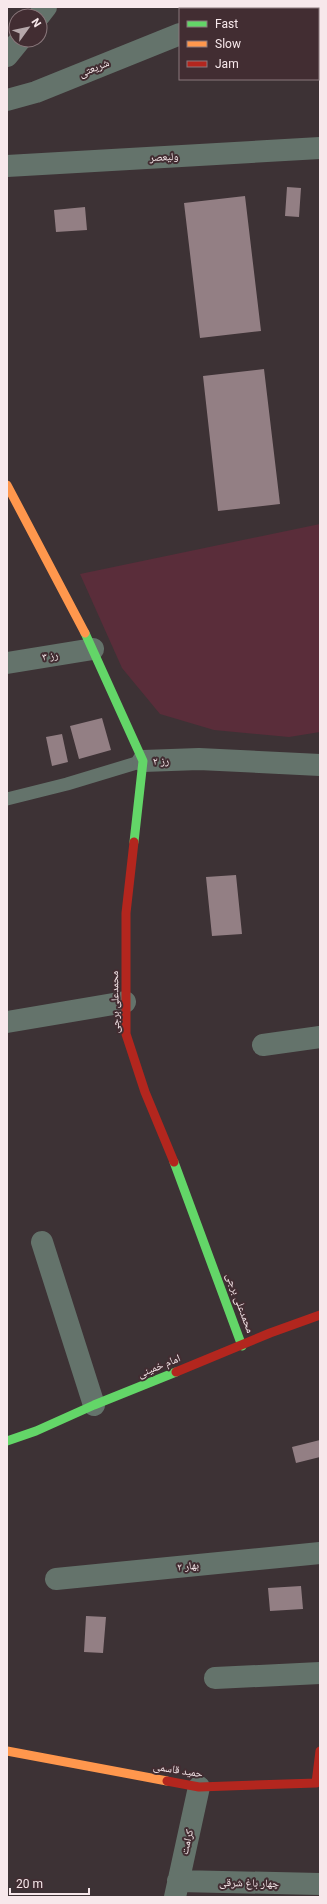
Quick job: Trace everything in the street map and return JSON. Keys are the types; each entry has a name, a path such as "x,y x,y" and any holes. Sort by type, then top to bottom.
{"street":[{"name":"شریعتی","path":"7,100 36,92 179,34"},
{"name":"ولیعصر","path":"7,166 320,148"},
{"name":"محمدعلی برجی","path":"7,485 93,648 142,761 126,913 126,1034 145,1092 182,1181 242,1346"},
{"name":"رز ۳","path":"7,663 93,648"},
{"name":"رز ۲","path":"142,761 199,759 320,765"},
{"path":"7,1022 125,1002"},
{"path":"263,1045 320,1037"},
{"path":"42,1242 94,1405"},
{"name":"امام خمینی","path":"7,1441 36,1431 94,1405 242,1346 270,1333 320,1315"},
{"name":"بهار ۲","path":"56,1580 320,1553"},
{"path":"215,1678 320,1673"},
{"name":"حمید قاسمی","path":"7,1751 199,1787 316,1783 320,1751"},
{"name":"کرامت","path":"176,1889 199,1787"},
{"name":"چهار باغ شرقی","path":"176,1889 320,1884"}],"lane":[{"name":"رز ۲","path":"7,799 68,784 142,761"}],"shaded area":[{"path":"320,524 320,732 289,737 214,730 160,714 122,668 80,574"}],"building":[{"path":"287,187 301,188 299,217 285,216"},
{"path":"245,196 261,331 200,338 184,203"},
{"path":"85,207 87,230 56,232 54,210"},
{"path":"264,369 280,504 218,511 203,376"},
{"path":"102,718 111,750 79,759 70,726"},
{"path":"62,734 68,762 52,766 46,737"},
{"path":"236,875 242,934 212,936 206,877"},
{"path":"320,1440 320,1457 296,1463 292,1447"},
{"path":"301,1586 303,1609 270,1611 268,1588"},
{"path":"86,1616 106,1617 103,1653 84,1652"}],"traffic: fast":[{"path":"85,633 143,761 134,842"},
{"path":"174,1162 242,1346"},
{"path":"7,1441 36,1431 94,1405 176,1372"}],"traffic: slow":[{"path":"7,485 85,633"},
{"path":"7,1751 167,1781"}],"traffic: jam":[{"path":"134,842 126,913 126,1034 145,1092 174,1162"},
{"path":"176,1372 270,1333 320,1315"},
{"path":"167,1781 199,1787 316,1783 320,1751"}]}
